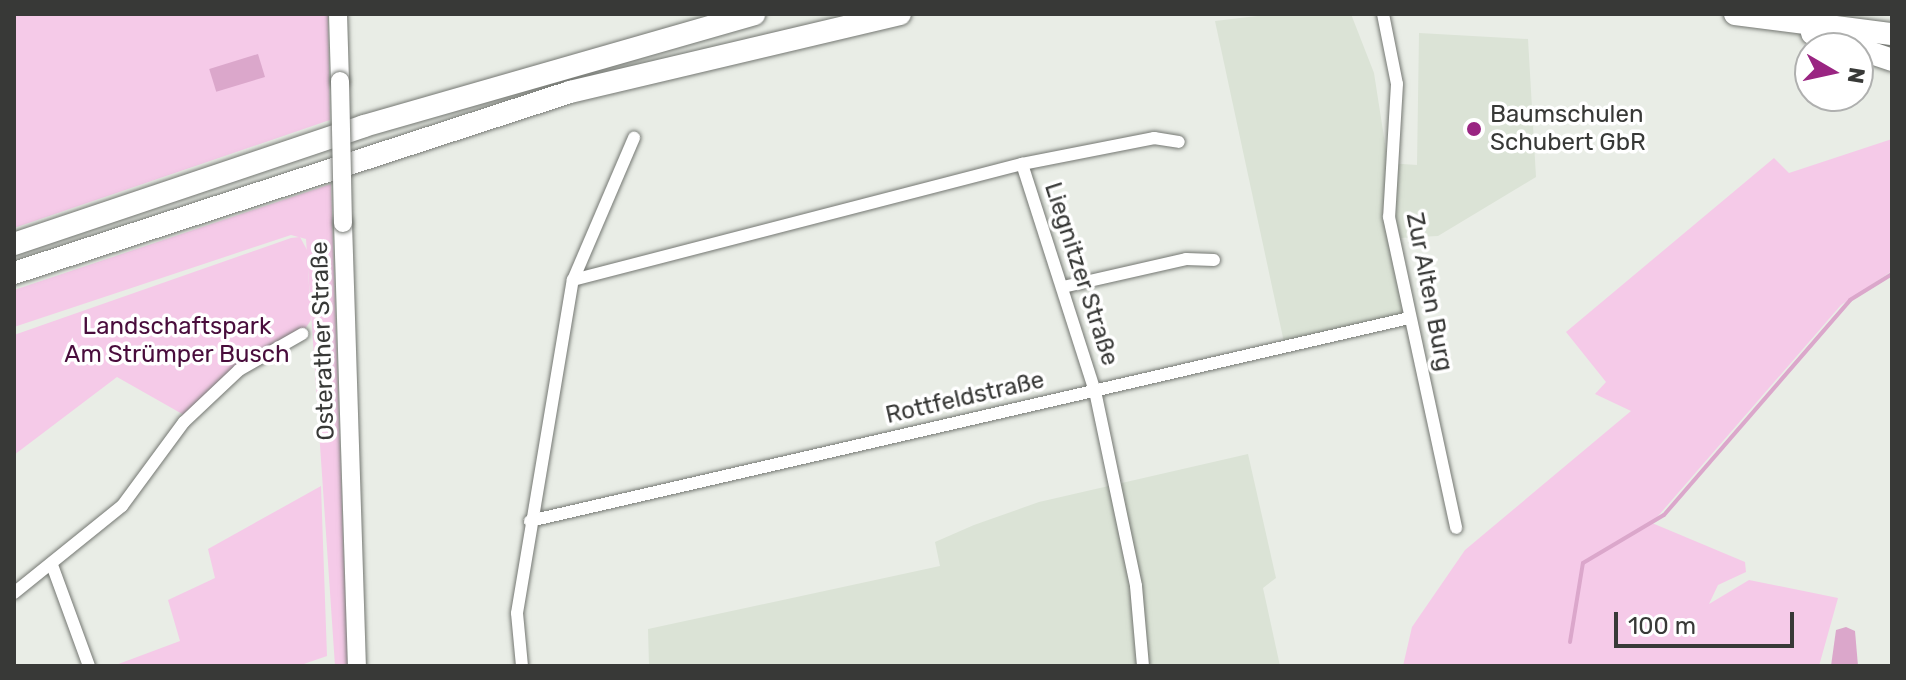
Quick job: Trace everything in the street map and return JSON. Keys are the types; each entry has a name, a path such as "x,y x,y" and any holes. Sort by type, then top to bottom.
{"highway":[{"path":"14,244 364,126 754,14"},
{"path":"14,273 570,92 900,14"},
{"path":"1740,15 1892,34"},
{"path":"1740,15 1892,60"}],"main road":[{"name":"Osterather Straße","path":"338,14 357,666"}],"street":[{"name":"Zur Alten Burg","path":"1383,14 1397,84 1389,217 1456,528"},
{"path":"522,666 517,613 530,521 573,280 634,138"},
{"path":"1022,164 1154,138 1179,142"},
{"name":"Liegnitzer Straße","path":"573,280 1022,164 1095,391 1136,586 1143,666"},
{"path":"1063,287 1186,259 1214,260"},
{"name":"Rottfeldstraße","path":"530,521 1409,318"},
{"path":"14,593 52,565 130,498 184,422 222,386 262,353 302,334"},
{"path":"52,565 89,666"}],"shaded area":[{"path":"1274,14 1351,14 1374,73 1388,163 1417,165 1419,33 1528,39 1536,177 1438,236 1400,238 1409,318 1285,347 1215,21"},
{"path":"258,54 265,77 216,92 209,69"},
{"path":"1248,454 1276,578 1263,588 1280,666 649,666 648,629 940,566 935,542 974,525 1039,502"},
{"path":"1846,627 1855,631 1858,666 1831,666 1836,630"}],"green space":[{"path":"14,14 328,14 330,120 14,228"},
{"path":"1892,139 1892,271 1841,305 1652,523 1745,562 1746,572 1718,585 1709,604 1749,580 1838,598 1819,666 1403,666 1412,627 1465,550 1631,411 1595,394 1606,382 1566,332 1774,158 1789,173"},
{"path":"331,184 348,666 335,666 306,239 291,235 14,327 14,290"},
{"name":"Landschaftspark Am Strümper Busch","path":"300,237 307,250 311,320 305,329 261,350 184,415 117,377 14,455 14,335"},
{"path":"321,486 327,656 298,666 113,666 180,641 168,600 215,578 208,549"}],"waterway":[{"path":"1570,642 1583,563 1664,515 1850,300 1892,274"}],"place":[{"name":"Baumschulen Schubert GbR","path":"1474,129"}]}
